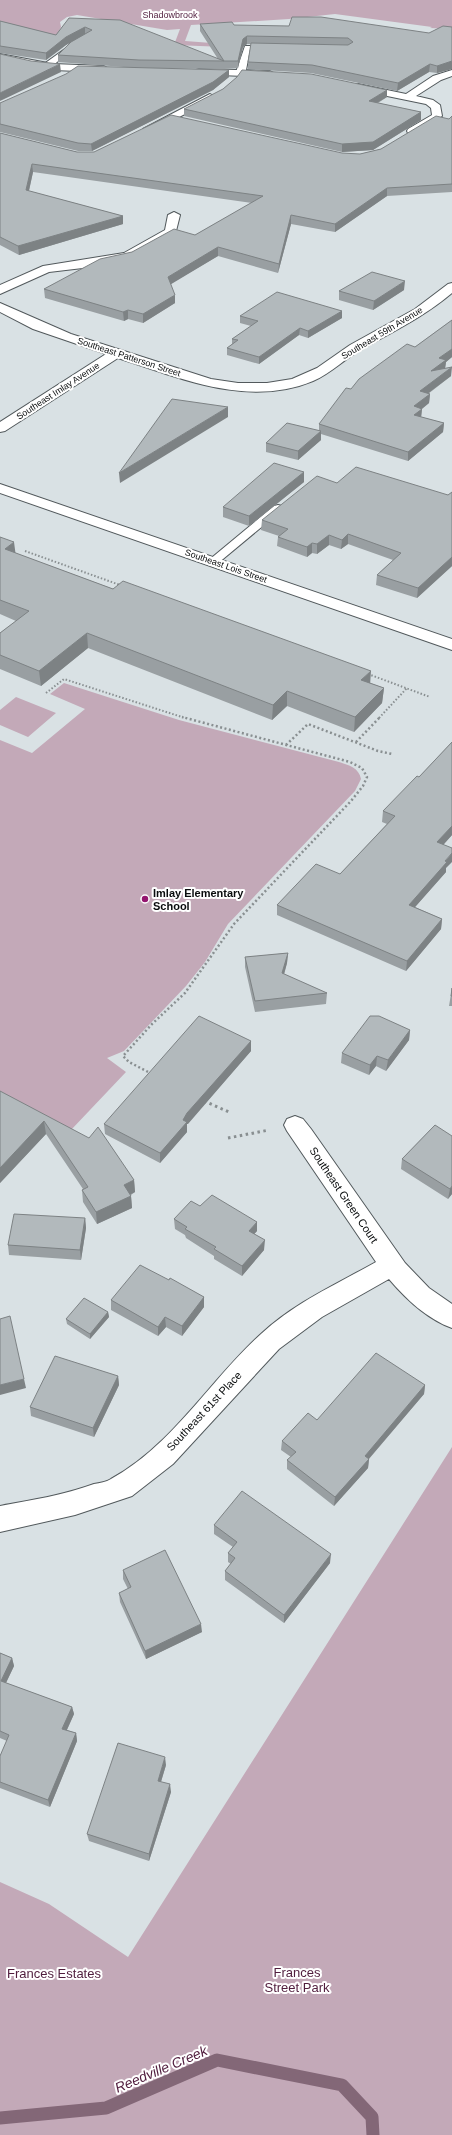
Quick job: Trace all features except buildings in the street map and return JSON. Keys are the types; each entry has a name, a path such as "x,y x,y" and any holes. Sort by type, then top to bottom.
{"street":[{"path":"0,57 47,66 76,69 115,70"},
{"path":"62,78 76,69"},
{"path":"192,72 281,74"},
{"path":"233,83 238,73"},
{"path":"408,97 437,78 452,73"},
{"path":"348,85 429,102 436,107 437,116 403,137"},
{"path":"137,135 218,93"},
{"path":"172,118 188,121"},
{"path":"0,290 22,278 47,269 108,261 128,256 171,232 174,216"},
{"name":"Southeast 59th Avenue","path":"263,388 295,382 321,372 352,348 412,317 452,287"},
{"name":"Southeast Patterson Street","path":"0,307 38,326 210,383 233,387 263,388"},
{"name":"Southeast Imlay Avenue","path":"0,428 117,353"},
{"name":"Southeast Lois Street","path":"0,488 452,644"},
{"name":"Southeast Green Court","path":"295,1125 321,1160 391,1266 414,1290 452,1317"},
{"name":"Southeast 61st Place","path":"0,1519 76,1504 121,1487 154,1464 190,1429 271,1340 295,1322 391,1266"}],"lane":[{"path":"47,66 69,47 82,40"},
{"path":"238,73 242,70 248,47 280,48"},
{"path":"213,562 289,500"}],"path":[{"path":"25,551 123,586"},
{"path":"362,672 430,696"},
{"path":"46,693 64,679 158,711 350,762 362,768 367,778 351,801 234,924 186,993 152,1024 123,1056 129,1062 156,1076"},
{"path":"356,742 407,688"},
{"path":"286,746 308,724 392,754"},
{"path":"203,1100 229,1112"},
{"path":"228,1138 295,1125"}],"green space":[{"name":"Shadowbrook","path":"0,0 452,0 452,29 430,28 432,27 335,14 289,19 191,25 185,41 225,44 225,47 174,45 180,29 167,30 77,15 67,17 60,22 61,27 58,33 69,38 0,31"},
{"path":"64,683 179,720 343,763 356,770 361,779 355,791 228,924 205,962 186,986 124,1051 107,1058 126,1072 71,1130 0,1092 0,740 32,753 85,709 50,694"},
{"path":"16,697 56,713 28,737 0,725 0,710"},
{"name":"Frances Street Park","path":"452,1447 452,2135 0,2135 0,1882 49,1904 128,1957"}],"waterway":[{"name":"Reedville Creek","path":"0,2118 106,2108 217,2060 342,2085 372,2117 373,2135"}],"place":[{"name":"Imlay Elementary School","path":"145,899"}],"park label":[{"name":"Frances Estates","path":"54,1973"}]}
